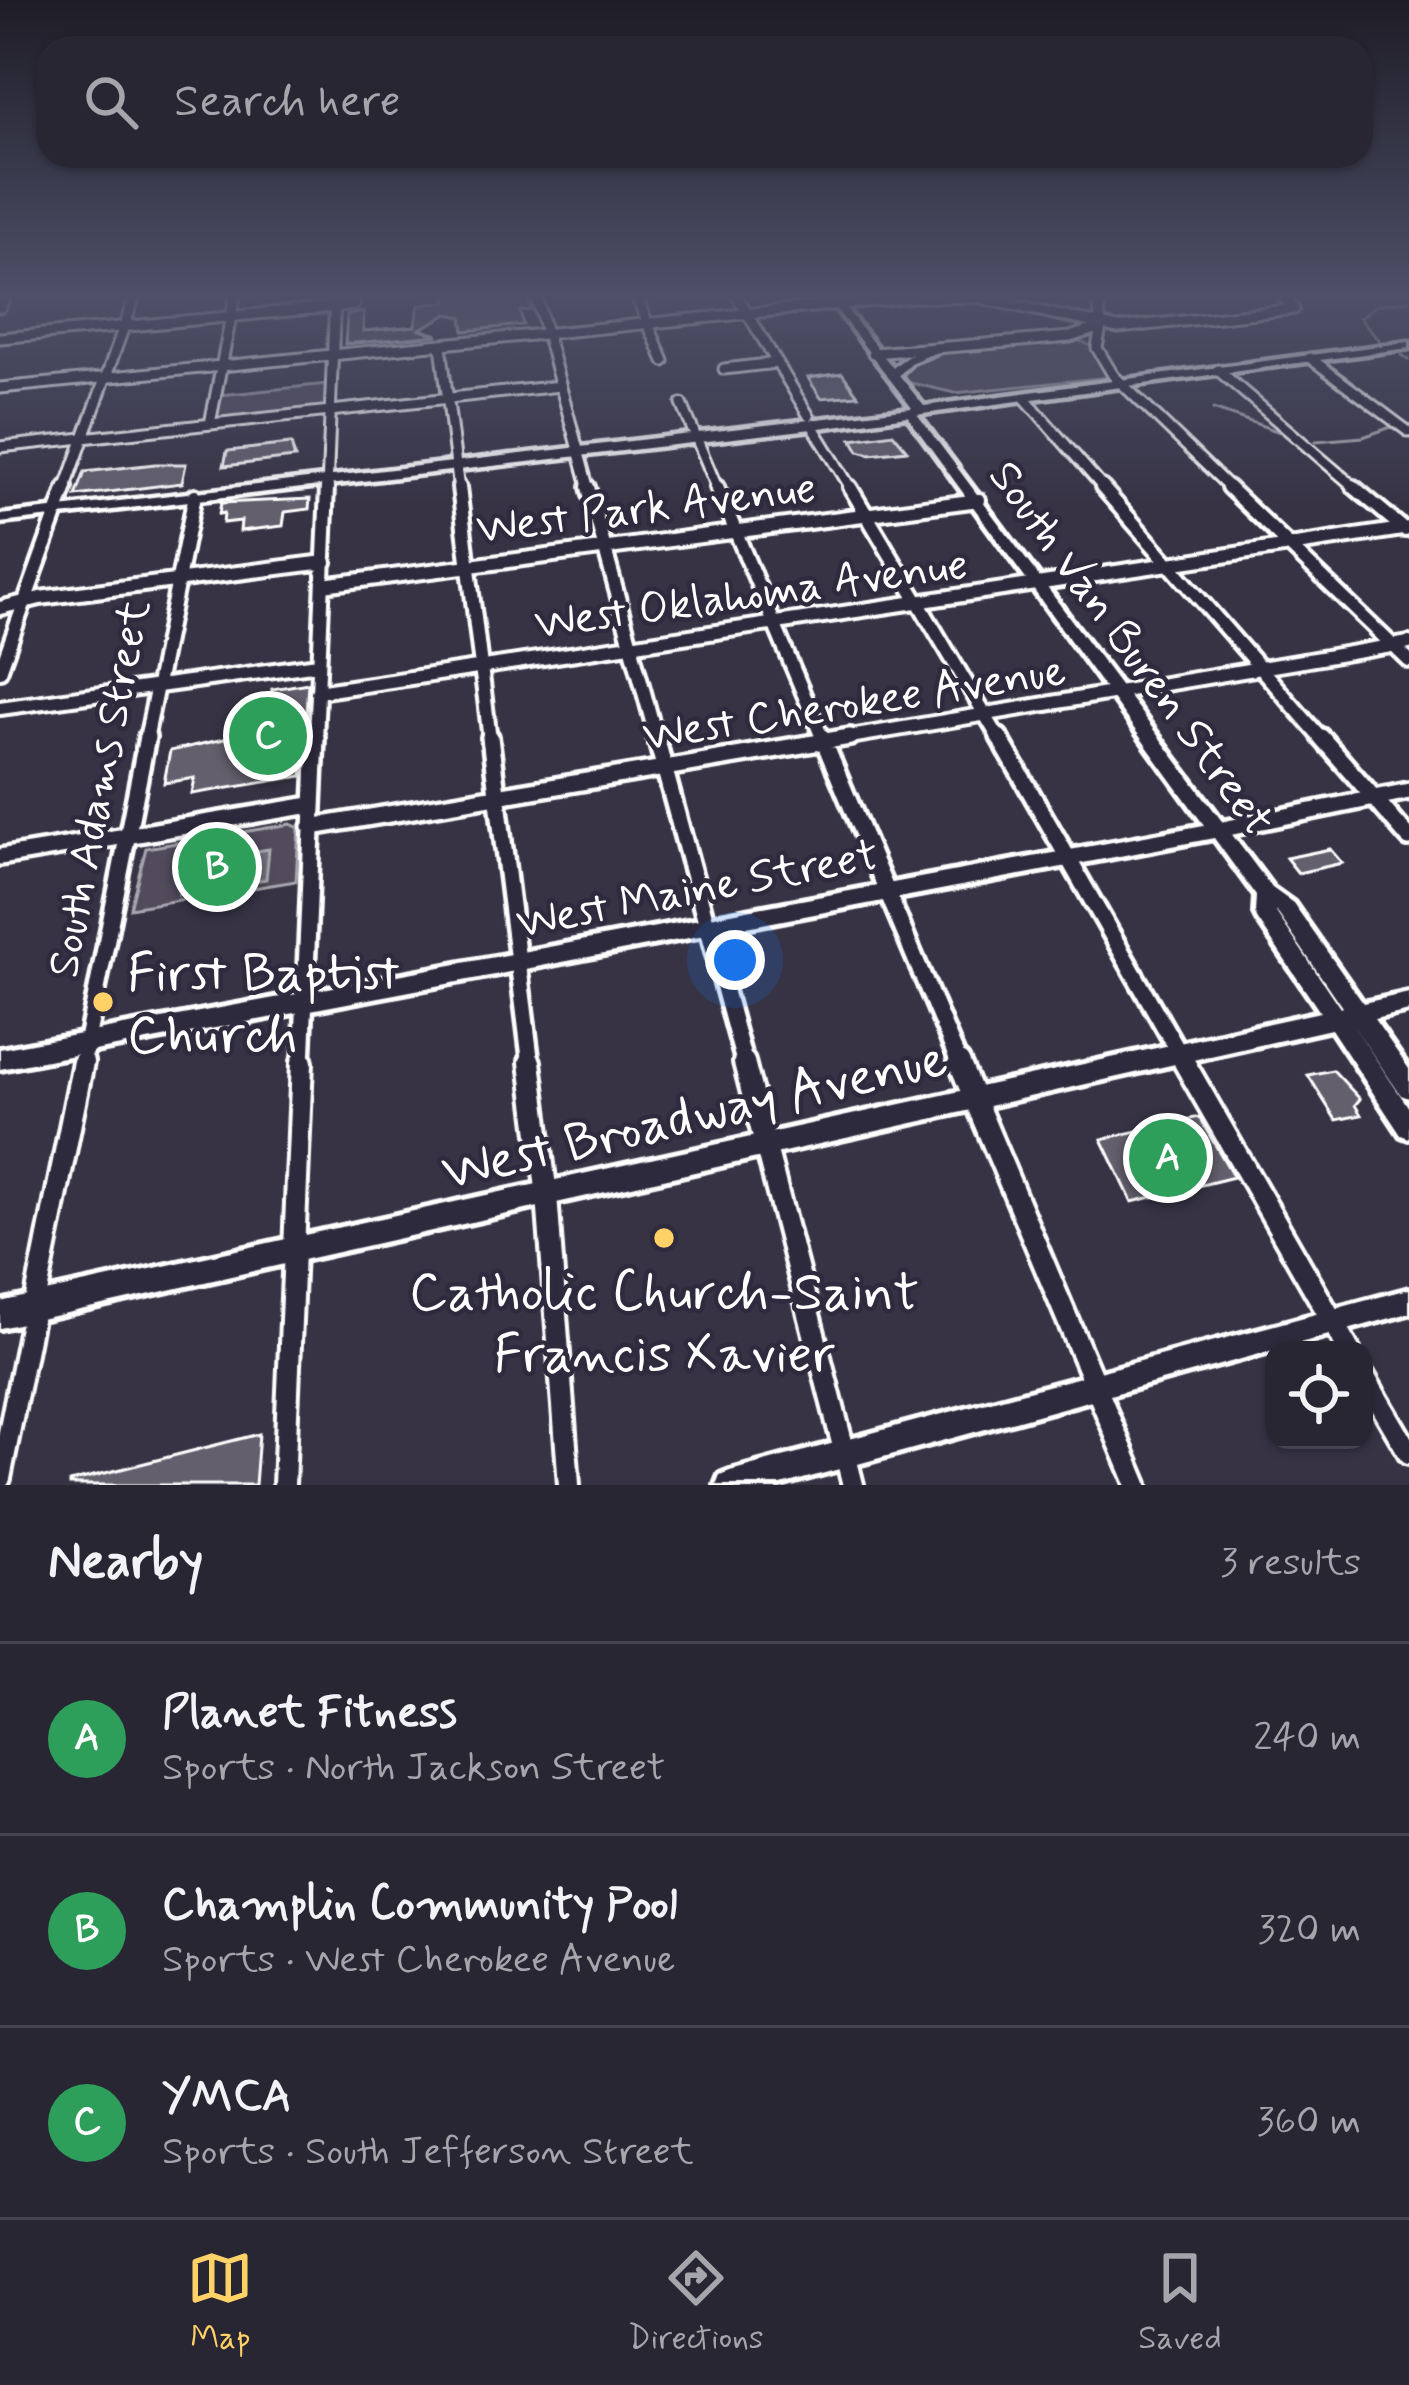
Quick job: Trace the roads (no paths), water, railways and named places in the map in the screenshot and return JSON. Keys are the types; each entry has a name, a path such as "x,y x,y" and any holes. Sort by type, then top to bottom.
{"highway":[{"name":"South Van Buren Street","path":"875,365 912,408"},
{"name":"South Van Buren Street","path":"885,365 912,408"},
{"path":"894,374 903,365"},
{"path":"0,519 1254,365"},
{"path":"912,408 1025,398 1120,382"}],"main road":[{"name":"South Van Buren Street","path":"912,408 930,442 939,445 1265,894 1265,914 1348,1016"},
{"name":"West Maine Street","path":"0,1059 1218,830"},
{"name":"West Broadway Avenue","path":"0,1315 1409,1002"},
{"path":"1348,1016 1409,1088"},
{"path":"1348,1016 1409,1127"},
{"path":"730,1485 1409,1301"}],"street":[{"path":"0,671 110,365"},
{"path":"0,388 237,365"},
{"path":"284,1485 333,365"},
{"path":"443,365 547,1196 569,1485"},
{"path":"555,365 767,1146 853,1485"},
{"path":"724,369 756,365"},
{"path":"777,365 923,604 1344,1341"},
{"path":"1105,365 1292,548 1401,645 1409,661"},
{"path":"1320,365 1409,433"},
{"path":"210,424 221,367"},
{"path":"1218,370 1407,530"},
{"path":"0,447 560,386"},
{"path":"1025,398 1409,838"},
{"path":"682,404 1137,1485"},
{"name":"South Adams Street","path":"0,1478 195,495"},
{"name":"West Park Avenue","path":"323,584 979,500"},
{"name":"West Oklahoma Avenue","path":"317,692 1407,530"},
{"path":"0,608 325,562"},
{"name":"West Cherokee Avenue","path":"310,827 1401,645"},
{"path":"0,709 318,664"},
{"name":"West Maine Street","path":"1218,830 1409,791"},
{"path":"0,857 311,806"},
{"path":"1373,1391 1409,1453"}],"waterway":[{"path":"1213,409 1289,435"},
{"path":"1316,441 1363,437 1394,426"}],"place":[{"name":"YMCA","path":"268,736"},
{"name":"Champlin Community Pool","path":"217,867"},
{"name":"First Baptist Church","path":"103,1002"},
{"name":"Planet Fitness","path":"1168,1158"},
{"name":"Catholic Church-Saint Francis Xavier","path":"664,1238"}]}
